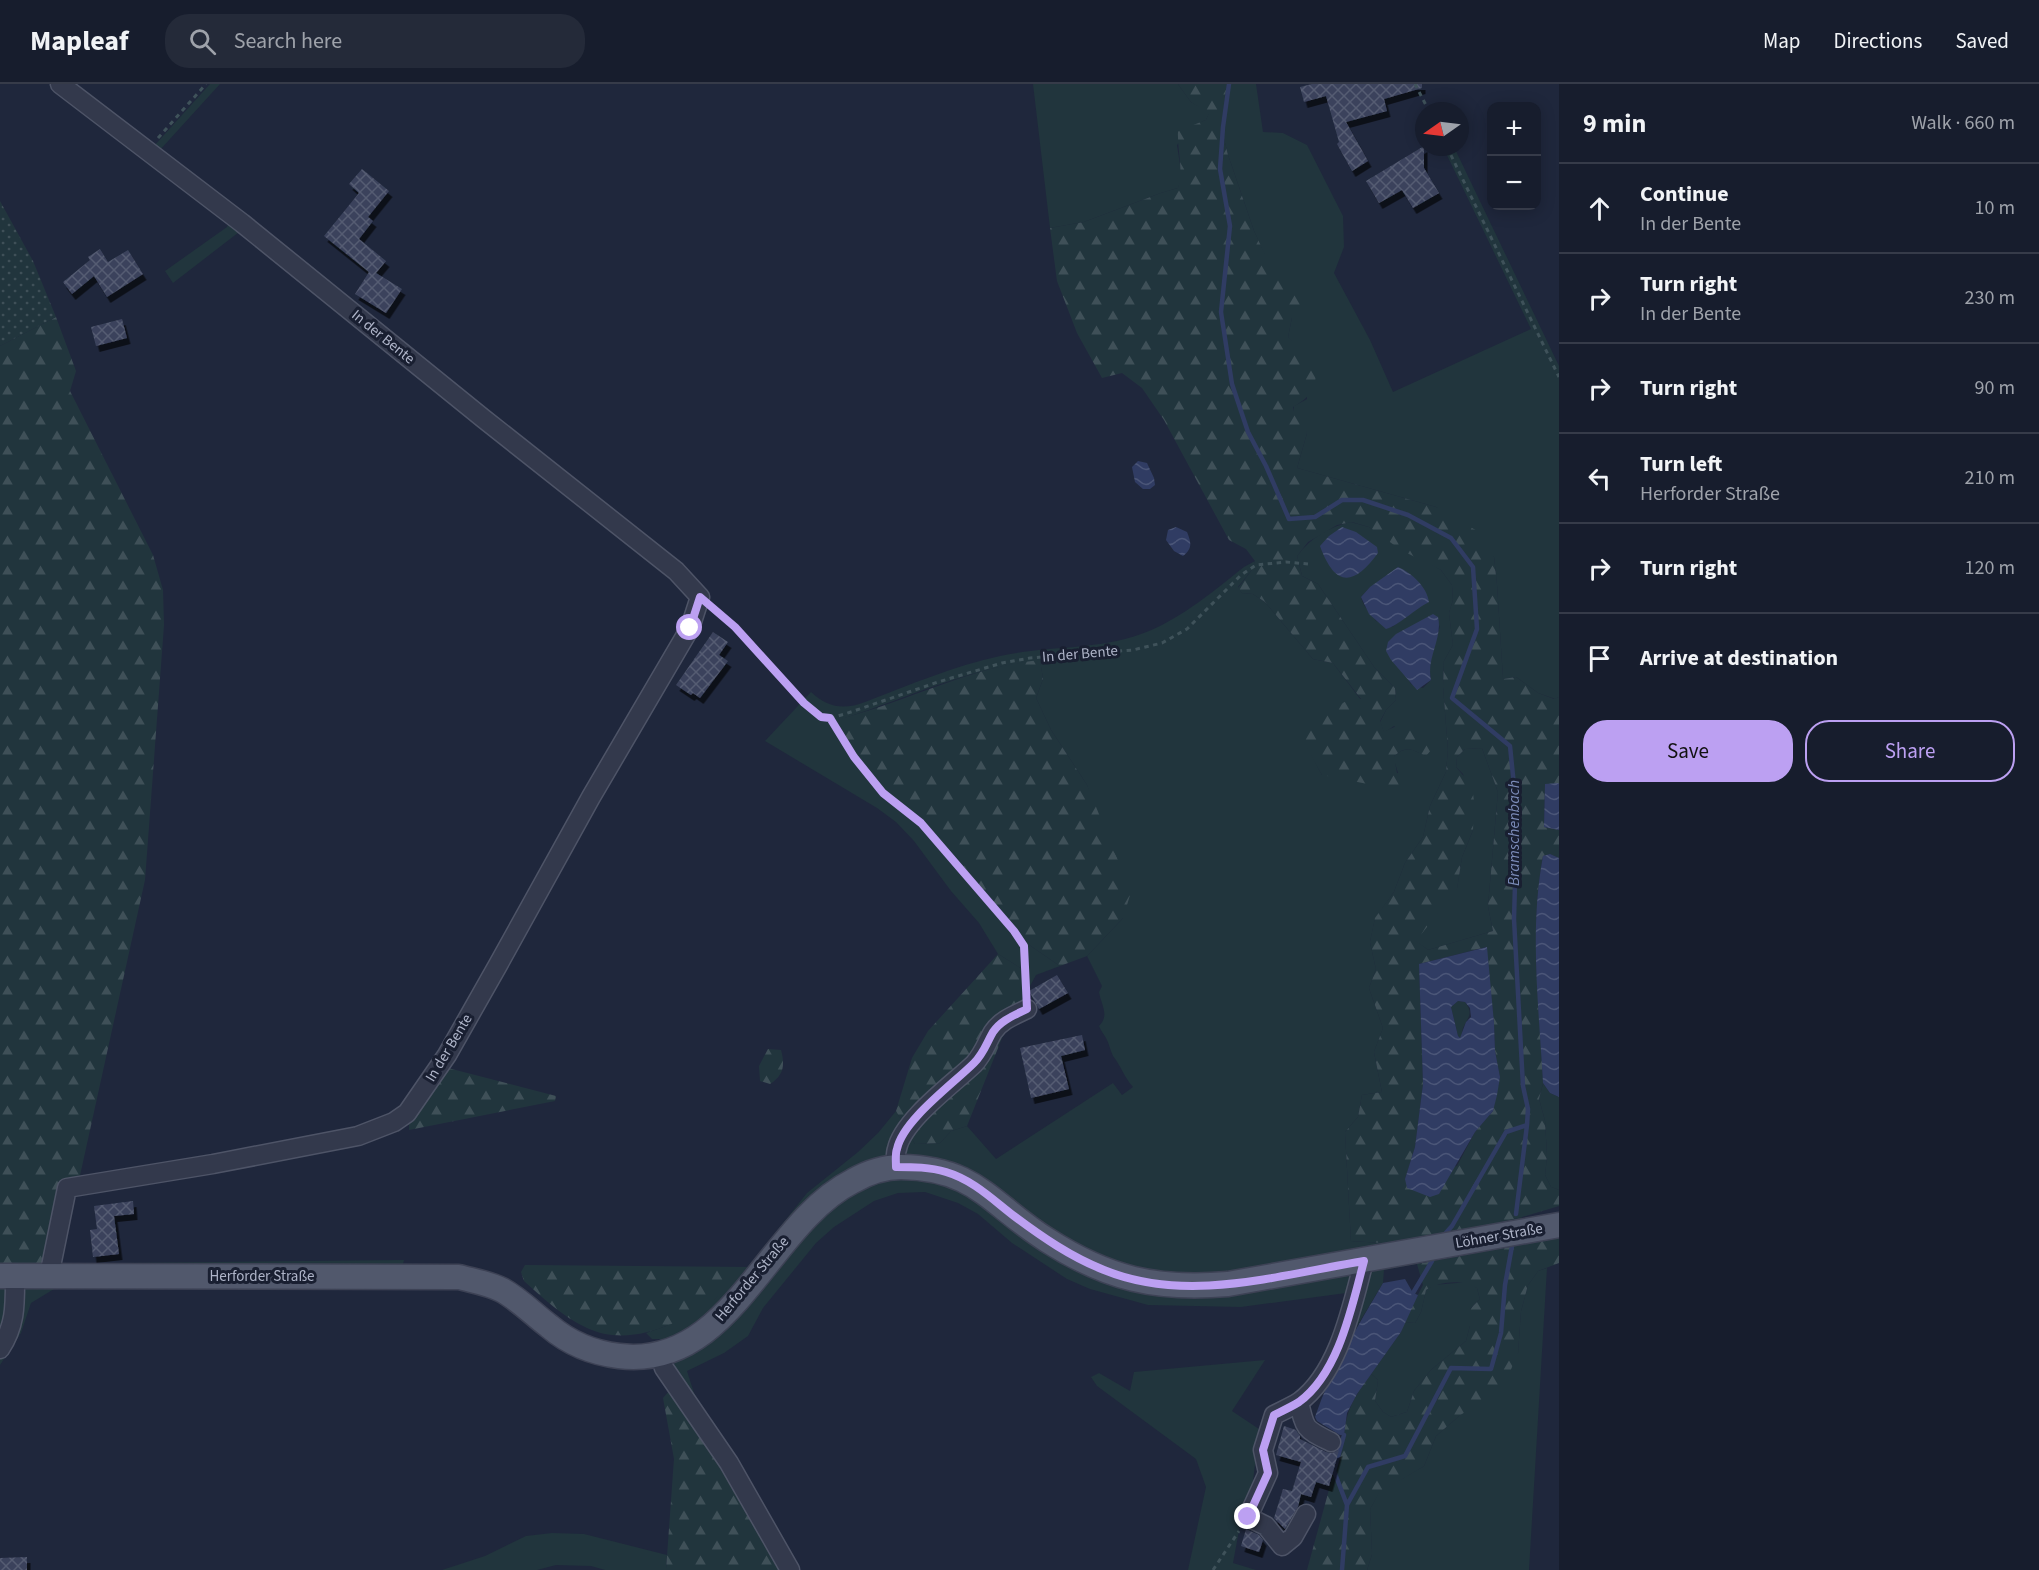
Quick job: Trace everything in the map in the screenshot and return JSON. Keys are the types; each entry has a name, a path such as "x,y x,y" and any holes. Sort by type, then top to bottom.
{"main road":[{"name":"Herforder Straße","path":"8,1276 459,1277 502,1290 573,1343 597,1352 621,1356 659,1353 681,1347 700,1335 715,1323 804,1218 826,1197 863,1176 896,1167 927,1168 947,1172 963,1179 982,1190 1038,1234 1066,1251 1105,1270 1133,1279 1164,1285 1197,1287 1228,1284 1440,1246"},
{"name":"Löhner Straße","path":"1440,1246 1559,1225"}],"street":[{"name":"In der Bente","path":"49,1276 67,1188 213,1164 358,1136 394,1122 407,1113 447,1055 493,975 591,797 690,628 700,597 676,571 266,242 60,84"},
{"path":"896,1167 896,1149 902,1136 935,1097 974,1064 985,1051 993,1033 1002,1022 1027,1009"},
{"path":"1306,1514 1293,1537 1282,1546 1266,1526 1248,1517 1268,1473 1263,1450 1274,1415 1299,1402 1321,1380 1335,1353 1364,1261"},
{"path":"0,1349 10,1334 15,1306 8,1276"},
{"path":"659,1353 664,1368 729,1463 790,1570"},
{"path":"1299,1402 1303,1422 1308,1431 1331,1442"}],"path":[{"path":"147,151 206,84"},
{"path":"1415,84 1424,102"},
{"path":"1451,156 1559,377"},
{"name":"In der Bente","path":"830,718 1002,663 1030,658 1133,650 1162,643 1186,629 1241,575 1256,565 1286,562 1308,564"},
{"path":"700,597 735,627 804,703 821,717 830,718 854,757 883,793 921,823 1006,922 1024,946 1027,1009"},
{"path":"1214,1570 1248,1517"}],"green space":[{"path":"210,84 220,84 159,151 243,229 173,283 165,271 227,227 229,222 145,156"},
{"path":"1033,84 1178,84 1191,102 1210,112 1206,120 1195,125 1177,145 1182,177 1178,188 1084,222 1050,228"},
{"path":"1178,84 1227,84 1221,127 1254,231 1275,276 1296,279 1306,310 1300,321 1292,317 1288,337 1317,362 1315,384 1310,394 1293,407 1293,411 1303,414 1307,433 1297,468 1436,507 1479,532 1494,557 1503,679 1516,677 1538,693 1554,699 1559,697 1559,784 1545,784 1544,827 1559,830 1559,858 1550,854 1543,856 1536,941 1543,1083 1539,1099 1545,1121 1547,1156 1545,1175 1551,1187 1559,1190 1559,1206 1416,1242 1351,1241 1345,1132 1358,1117 1362,1095 1382,1092 1374,1052 1383,1028 1369,988 1376,969 1370,942 1375,918 1394,892 1405,863 1423,837 1430,806 1446,772 1448,750 1443,686 1444,661 1453,645 1449,613 1453,600 1452,585 1441,570 1401,550 1369,527 1352,522 1337,525 1308,542 1297,556 1302,576 1318,584 1374,667 1395,688 1396,700 1386,710 1380,721 1384,732 1400,725 1412,726 1418,729 1432,749 1426,756 1406,749 1394,756 1399,785 1393,789 1322,775 1302,739 1305,728 1349,699 1361,699 1333,663 1313,659 1265,602 1253,594 1242,593 1238,588 1252,570 1255,561 1246,549 1229,540 1164,420 1142,388 1122,373 1102,378 1077,333 1057,281 1050,228 1084,222 1178,188 1180,167 1178,131 1206,120 1209,113 1191,102","holes":["1482,748 1498,792 1488,906 1493,931 1428,950 1416,941 1457,889 1462,857 1473,830 1472,786 1456,767 1457,757 1465,749","1486,947 1495,1051 1500,1077 1493,1111 1475,1132 1457,1166 1405,1179 1415,1147 1423,1084 1419,964"]},
{"path":"1227,84 1256,84 1263,132 1283,133 1307,145 1343,216 1344,247 1334,273 1370,340 1393,392 1531,329 1447,156 1458,156 1559,366 1559,697 1555,699 1538,693 1516,677 1503,679 1494,557 1436,507 1297,468 1307,433 1293,411 1294,406 1307,399 1298,347 1288,337 1292,317 1254,231 1221,127"},
{"path":"0,201 33,261 56,317 0,346"},
{"path":"56,317 76,371 70,391 153,555 163,590 164,625 145,880 79,1180 46,1260 36,1270 0,1269 0,346"},
{"path":"1351,522 1369,527 1441,570 1452,585 1453,600 1449,613 1453,645 1444,661 1443,686 1448,750 1446,772 1430,806 1423,837 1405,863 1394,892 1375,919 1370,942 1376,969 1369,988 1383,1028 1374,1052 1382,1092 1362,1095 1358,1117 1345,1132 1351,1241 1416,1242 1522,1217 1517,1245 1384,1270 1383,1283 1348,1341 1361,1291 1241,1307 1148,1305 1090,1289 1067,1279 1012,1243 978,1214 958,1203 925,1192 898,1193 874,1201 834,1227 816,1243 763,1308 748,1336 724,1353 687,1371 694,1393 734,1458 659,1373 675,1368 674,1362 660,1339 652,1339 646,1333 666,1326 716,1298 748,1267 807,1193 858,1152 896,1111 915,1144 940,1143 951,1131 967,1126 996,1159 1113,1083 1122,1095 1133,1087 1113,1056 1099,1026 1104,1018 1099,992 1102,986 1087,956 1123,918 1087,785 1051,730 1036,698 1043,679 1040,661 1015,664 964,676 836,721 886,791 923,822 957,858 1028,944 1060,966 1036,975 1024,997 1022,969 998,954 979,923 951,891 914,841 896,822 877,808 765,741 811,692 830,704 850,706 948,670 983,660 1018,653 1094,645 1131,637 1174,618 1255,561 1252,570 1238,587 1242,593 1253,594 1265,602 1313,659 1333,663 1361,700 1303,739 1322,775 1398,773 1393,757 1398,753 1409,749 1426,756 1394,726 1384,733 1380,722 1386,710 1396,700 1395,688 1374,667 1318,584 1302,576 1297,556 1314,538","holes":["1370,587 1419,607 1392,627 1376,621 1361,597","1440,625 1431,659 1431,680 1423,688 1411,684 1407,677"]},
{"path":"1040,660 1043,679 1036,698 1051,730 1087,785 1131,892 1123,918 1087,956 1060,966 1028,944 957,858 923,822 886,791 857,756 836,720 988,670"},
{"path":"1482,748 1498,792 1488,906 1493,931 1428,950 1415,941 1457,888 1462,857 1473,830 1463,774 1456,767 1457,757 1465,749"},
{"path":"998,954 1022,969 1024,997 1002,1038 967,1126 951,1131 940,1143 915,1144 896,1111 912,1058 928,1031"},
{"path":"1458,1001 1465,1002 1470,1013 1460,1038 1451,1007"},
{"path":"768,1049 781,1050 783,1060 781,1073 770,1084 760,1081 759,1066"},
{"path":"444,1067 556,1096 555,1101 409,1130 409,1117"},
{"path":"1543,1083 1550,1093 1559,1097 1559,1190 1551,1187 1545,1175 1547,1156 1545,1121 1539,1099"},
{"path":"1559,1238 1559,1263 1538,1271 1528,1285 1521,1311 1518,1353 1509,1374 1491,1395 1459,1416 1436,1436 1424,1466 1379,1493 1370,1509 1372,1554 1367,1570 1307,1570 1347,1417 1365,1382 1371,1374 1378,1380 1375,1401 1383,1412 1391,1417 1407,1412 1414,1391 1431,1370 1466,1341 1470,1326 1470,1309 1480,1299 1477,1288 1465,1283 1451,1282 1426,1290 1421,1312 1415,1323 1404,1322 1423,1285 1417,1264"},
{"path":"404,1260 403,1264 125,1269 125,1263"},
{"path":"525,1265 748,1267 728,1288 686,1317 654,1330 620,1335 603,1334 587,1328 562,1313 524,1281 521,1272"},
{"path":"1547,1268 1529,1570 1367,1570 1372,1554 1370,1509 1379,1492 1424,1466 1436,1436 1459,1416 1518,1353 1521,1311 1528,1285 1538,1271"},
{"path":"0,1269 59,1286 31,1303 21,1333 0,1365"},
{"path":"1468,1282 1477,1288 1480,1299 1470,1309 1470,1326 1466,1341 1431,1370 1414,1391 1407,1412 1391,1417 1383,1412 1375,1401 1378,1380 1371,1374 1401,1332 1404,1322 1415,1323 1421,1312 1426,1290 1433,1285"},
{"path":"1265,1360 1232,1411 1259,1429 1251,1499 1241,1520 1233,1563 1256,1570 1188,1570 1206,1487 1196,1459 1097,1386 1091,1377 1099,1373 1130,1391 1134,1372"},
{"path":"671,1389 724,1466 784,1570 666,1570 674,1459 663,1398"},
{"path":"552,1533 584,1534 667,1555 666,1570 605,1570 591,1566 556,1565 537,1570 442,1570 485,1556 526,1536"}],"water":[{"path":"1138,461 1147,463 1154,478 1155,485 1150,489 1143,489 1135,482 1132,467"},
{"path":"1176,527 1187,532 1189,539 1190,548 1183,556 1174,551 1166,540 1168,530"},
{"path":"1342,527 1356,532 1377,547 1378,553 1353,577 1345,578 1338,575 1332,569 1320,546"},
{"path":"1398,567 1418,581 1428,596 1429,602 1386,629 1369,614 1361,597 1370,587"},
{"path":"1433,614 1438,617 1439,625 1431,664 1431,680 1417,690 1386,651 1388,642 1396,634"},
{"path":"1558,783 1559,830 1544,827 1545,784"},
{"path":"1550,854 1559,858 1559,1097 1550,1093 1543,1083 1536,969 1539,884 1543,856"},
{"path":"1487,947 1495,1051 1500,1077 1493,1111 1475,1132 1439,1194 1430,1197 1407,1188 1405,1179 1415,1147 1423,1084 1419,964","holes":["1458,1001 1465,1002 1470,1008 1471,1017 1466,1022 1460,1038 1451,1007"]},
{"path":"1405,1279 1413,1293 1418,1295 1401,1332 1357,1394 1347,1413 1344,1435 1340,1435 1317,1421 1315,1417 1321,1399 1346,1348 1383,1283"}],"building":[{"path":"1312,84 1422,84 1422,88 1384,99 1387,111 1346,122 1368,161 1352,171 1337,144 1339,142 1326,96 1304,102 1300,87"},
{"path":"1415,151 1415,156 1424,156 1424,168 1439,193 1413,208 1402,190 1379,203 1366,181"},
{"path":"362,169 389,191 368,217 373,221 359,239 386,261 376,273 402,289 386,313 355,294 369,272 324,236 359,193 349,184"},
{"path":"100,249 108,262 128,250 143,274 107,297 94,276 72,294 63,282 90,260 88,257"},
{"path":"122,319 127,338 96,346 91,327"},
{"path":"713,632 728,642 719,655 728,661 700,698 676,685"},
{"path":"1057,975 1068,993 1039,1009 1029,991"},
{"path":"1082,1035 1085,1050 1061,1056 1069,1089 1031,1098 1020,1048"},
{"path":"133,1201 134,1214 114,1216 119,1254 93,1257 90,1230 97,1229 94,1206"},
{"path":"1284,1426 1296,1430 1300,1439 1326,1452 1332,1453 1339,1450 1329,1486 1316,1482 1311,1497 1301,1494 1298,1507 1285,1529 1274,1518 1283,1489 1292,1491 1301,1462 1276,1455"},
{"path":"1246,1529 1259,1535 1263,1540 1259,1552 1241,1546"},
{"path":"27,1557 27,1570 0,1570 0,1558"}],"waterway":[{"name":"Bramschenbach","path":"1229,84 1220,169 1230,226 1221,312 1232,384 1248,432 1289,519 1315,517 1342,500 1363,500 1408,515 1451,538 1473,567 1477,629 1452,698 1510,746 1517,815 1514,919 1523,1086 1528,1109 1516,1214"},
{"path":"1444,1235 1452,1226 1506,1132 1527,1125"},
{"name":"Bramschenbach","path":"1342,1570 1347,1505 1368,1467 1405,1456 1451,1368 1491,1369 1501,1333 1505,1285 1512,1246"},
{"path":"1413,1293 1432,1261"},
{"path":"1344,1435 1334,1471 1347,1505"}],"route":[{"path":"690,628 700,597 735,627 804,703 821,717 830,718 854,757 883,793 921,823 1014,931 1024,946 1027,1009 1002,1022 993,1033 985,1051 974,1064 935,1097 902,1136 896,1149 896,1167 927,1168 947,1172 963,1179 982,1190 1046,1239 1076,1257 1133,1279 1164,1285 1197,1287 1228,1284 1364,1261 1335,1353 1321,1380 1299,1402 1274,1415 1263,1450 1268,1473 1248,1517"}]}
